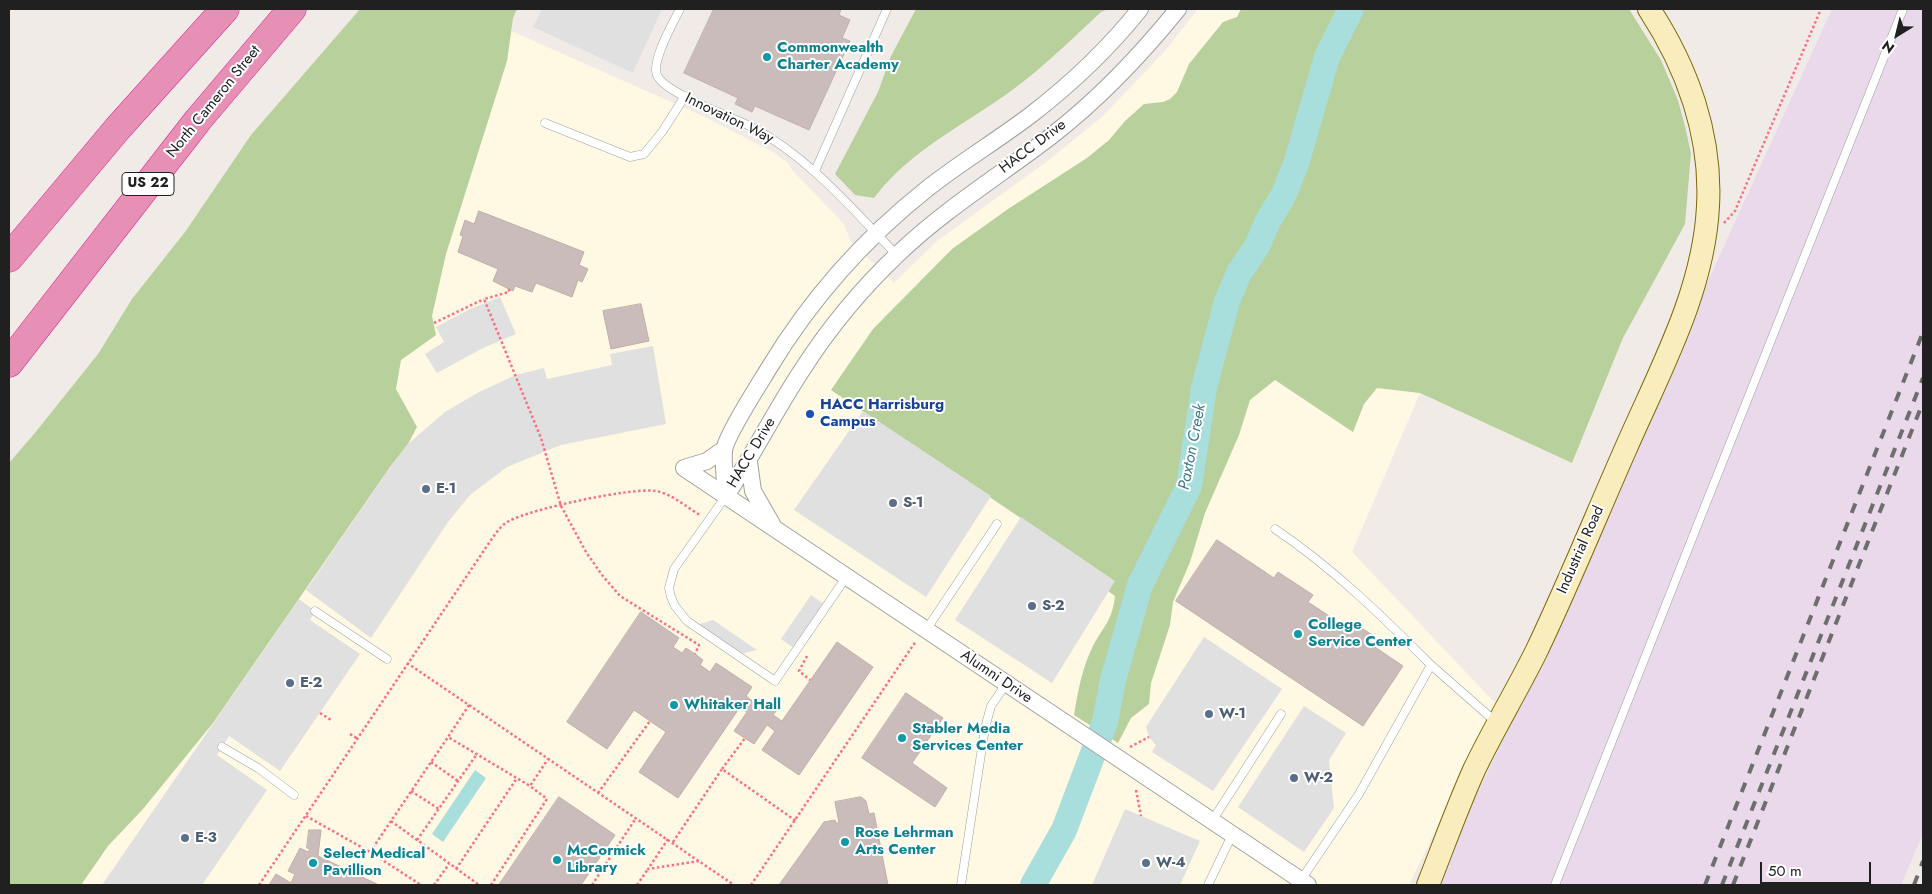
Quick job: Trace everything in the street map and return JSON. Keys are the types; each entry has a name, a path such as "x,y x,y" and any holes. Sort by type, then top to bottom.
{"highway":[{"path":"9,258 124,120 225,9"},
{"name":"North Cameron Street","path":"9,363 198,120 292,9"}],"street":[{"name":"HACC Drive","path":"726,496 724,449 758,385 797,325 837,275 876,234 927,189 1033,113 1061,90 1113,40 1140,9"},
{"name":"HACC Drive","path":"726,496 749,462 783,400 821,342 859,294 897,255 945,212 1051,136 1080,112 1134,60 1178,9"},
{"name":"Industrial Road","path":"1428,885 1474,772 1536,652 1676,336 1688,304 1702,248 1708,205 1708,174 1698,111 1674,50 1648,9"},
{"name":"Alumni Drive","path":"724,449 707,461 684,468 846,576 921,635 1006,684 1073,728 1120,751 1232,835 1305,883"},
{"path":"749,462 753,491 776,530"}],"lane":[{"name":"Innovation Way","path":"680,9 655,67 656,74 664,85 753,128 784,147 814,171 897,255"},
{"path":"814,171 887,9"},
{"path":"1555,885 1652,635 1778,328 1903,9"},
{"path":"545,123 630,157 644,154 662,132 685,96"},
{"path":"726,496 706,520 674,570 669,588 675,606 693,626 775,681 846,576"},
{"path":"921,635 997,524"},
{"path":"1275,529 1298,545 1368,603 1431,665 1498,724"},
{"path":"315,611 387,658"},
{"path":"1305,883 1359,794 1431,665"},
{"path":"961,885 985,728 991,706 1006,684"},
{"path":"1212,820 1281,714"},
{"path":"222,747 258,768 294,795"},
{"path":"1208,885 1232,835"}],"path":[{"path":"1702,248 1735,211 1821,9"},
{"path":"434,323 484,298 508,292 509,289"},
{"path":"484,298 543,444 561,506 586,552 620,596 699,645 695,654"},
{"path":"259,885 358,740 407,663 498,530 507,522 526,513 618,494 655,491 670,496 706,520"},
{"path":"752,885 921,635"},
{"path":"810,680 799,671 812,650"},
{"path":"407,663 734,885"},
{"path":"370,852 469,706"},
{"path":"320,713 331,720"},
{"path":"598,793 650,721"},
{"path":"350,734 358,740"},
{"path":"448,736 530,786 547,799 490,885"},
{"path":"1120,751 1150,737"},
{"path":"673,842 745,738"},
{"path":"417,840 477,754"},
{"path":"530,786 548,759"},
{"path":"430,762 458,780"},
{"path":"722,769 796,821"},
{"path":"456,869 517,778"},
{"path":"1135,786 1141,816"},
{"path":"411,790 439,809"},
{"path":"306,816 370,852 421,885"},
{"path":"592,885 636,818"},
{"path":"391,821 479,885"},
{"path":"637,885 668,839"},
{"path":"648,869 698,861"},
{"path":"434,885 449,864"}],"shaded area":[{"path":"462,9 705,117 773,152 789,164 792,170 844,224 851,242 894,283 937,241 1049,160 1103,116 1164,52 1198,9 1629,9 1661,60 1678,100 1685,126 1683,223 1623,338 1572,463 1420,393 1352,552 1496,704 1409,885 9,885"},
{"path":"542,9 662,9 633,73 533,27"},
{"path":"1832,9 1923,9 1923,834 1901,885 1441,885 1473,802 1551,642 1708,281"},
{"path":"500,297 516,334 483,348 437,373 425,354 444,342 436,327 470,309"},
{"name":"E-1","path":"653,346 666,424 561,445 507,467 470,495 448,522 371,638 306,590 390,467 408,444 445,412 479,392 516,375 544,368 547,379 612,365 610,354"},
{"name":"S-1","path":"863,411 991,496 926,597 794,510"},
{"name":"S-2","path":"1021,517 1115,581 1052,683 955,620"},
{"path":"811,595 827,606 797,650 781,639"},
{"path":"299,599 315,611 310,620 360,654 280,771 229,736 217,755 267,790 202,885 102,885"},
{"path":"713,620 757,650 736,655 693,626"},
{"name":"W-1","path":"1204,637 1282,689 1213,791 1152,752 1156,745 1149,737 1146,727"},
{"name":"W-2","path":"1304,706 1346,733 1329,760 1334,808 1304,852 1238,807"},
{"name":"W-4","path":"1125,809 1200,841 1180,885 1092,885"}],"green space":[{"path":"360,9 517,9 513,18 507,61 446,254 432,316 436,335 401,360 396,389 417,427 408,444 390,467 213,723 143,809 108,846 81,885 9,885 9,463 98,354 132,299 185,232 251,135"},
{"path":"916,9 1108,9 1101,12 1024,81 925,149 889,180 874,198 855,195 835,174 878,92 891,56"},
{"path":"1241,9 1629,9 1661,60 1678,100 1685,126 1691,153 1685,224 1623,338 1572,463 1420,393 1377,388 1364,404 1353,432 1275,380 1250,400 1239,435 1205,513 1190,562 1173,602 1170,625 1151,683 1149,704 1131,718 1118,743 1074,715 1083,671 1093,646 1112,612 1115,596 1108,591 1114,581 831,390 873,329 952,249 1008,209 1087,158 1109,140 1125,121 1144,104 1163,102 1170,99 1177,92 1189,64 1223,22 1237,17"}],"water":[{"path":"475,770 486,778 443,842 432,834"}],"building":[{"name":"Commonwealth Charter Academy","path":"714,9 841,9 839,15 850,20 842,38 850,41 809,130 755,106 752,112 735,104 738,98 684,73"},
{"path":"479,211 584,252 579,265 588,269 582,282 578,280 572,297 536,283 532,292 515,286 513,291 493,281 498,269 458,252 463,236 460,235 465,220 474,224"},
{"path":"641,304 649,341 611,349 603,311"},
{"name":"College Service Center","path":"1217,540 1274,578 1278,572 1313,595 1308,602 1352,631 1357,625 1374,636 1369,643 1403,666 1363,726 1176,601"},
{"name":"Whitaker Hall","path":"641,612 679,638 673,647 682,653 686,648 695,654 703,660 700,665 710,672 716,663 752,687 746,696 755,703 758,698 777,710 773,715 782,721 837,642 873,667 799,775 762,750 775,731 767,725 754,744 734,731 747,712 740,707 678,798 639,772 666,732 634,710 607,749 567,722"},
{"name":"Stabler Media Services Center","path":"906,693 943,718 912,763 947,788 935,807 862,758"},
{"name":"McCormick Library","path":"559,797 615,835 581,885 499,885"},
{"name":"Rose Lehrman Arts Center","path":"861,797 866,801 869,814 874,813 888,885 779,885 824,822 835,820 836,823 839,823 835,802"},
{"name":"Select Medical Pavillion","path":"309,830 321,830 318,856 379,885 269,885 276,874 291,883 295,874 288,871 300,848 308,852 310,849 307,848"}],"waterway":[{"name":"Paxton Creek","path":"1033,885 1064,830 1105,722 1113,680 1140,585 1189,486 1204,388 1227,301 1239,273 1257,246 1268,221 1284,194 1296,164 1327,57 1351,9"}],"railway":[{"path":"1705,885 1923,332"},
{"path":"1722,885 1923,378"},
{"path":"1733,885 1923,402"},
{"path":"1914,885 1923,861"}],"place":[{"name":"Commonwealth Charter Academy","path":"767,57"},
{"name":"HACC Harrisburg Campus","path":"810,414"},
{"name":"E-1","path":"426,489"},
{"name":"S-1","path":"893,503"},
{"name":"S-2","path":"1032,606"},
{"name":"College Service Center","path":"1298,634"},
{"name":"E-2","path":"290,683"},
{"name":"Whitaker Hall","path":"674,705"},
{"name":"W-1","path":"1209,714"},
{"name":"Stabler Media Services Center","path":"902,738"},
{"name":"W-2","path":"1294,778"},
{"name":"E-3","path":"185,838"},
{"name":"Rose Lehrman Arts Center","path":"845,842"},
{"name":"McCormick Library","path":"557,860"},
{"name":"Select Medical Pavillion","path":"313,863"},
{"name":"W-4","path":"1146,863"}]}
